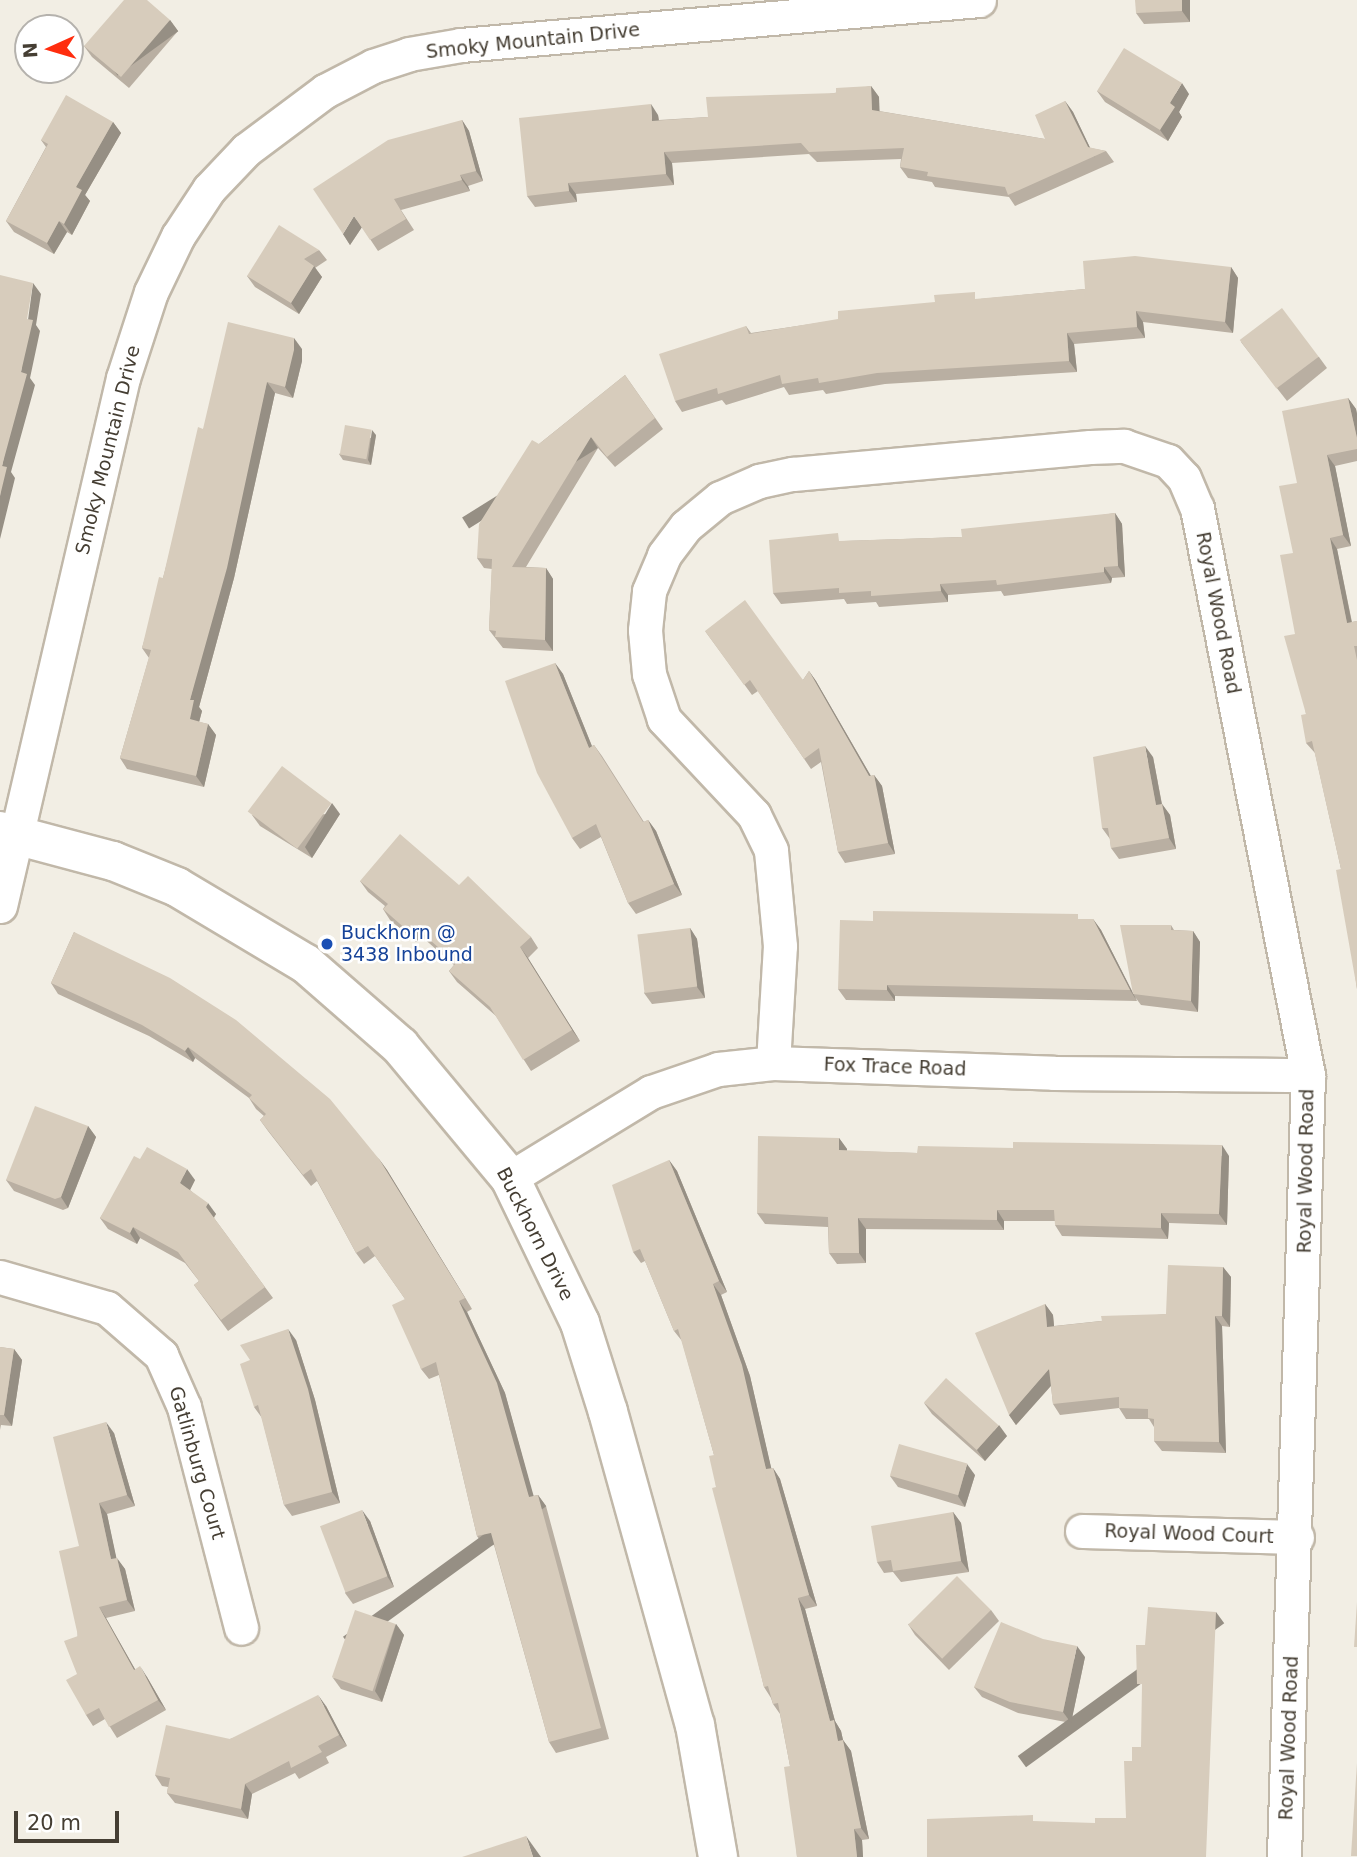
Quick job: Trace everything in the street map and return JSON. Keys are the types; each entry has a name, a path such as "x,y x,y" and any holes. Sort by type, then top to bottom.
{"street":[{"name":"Smoky Mountain Drive","path":"0,906 8,833 123,378 151,292 178,236 209,189 246,150 325,91 373,66 410,54 461,45 979,0"},
{"name":"Royal Wood Road","path":"773,1063 780,946 771,850 754,815 664,719 649,674 645,630 649,592 664,555 686,526 720,498 759,481 1124,446 1168,461 1184,478 1197,509 1308,1075 1297,1537 1284,1857"},
{"name":"Buckhorn Drive","path":"8,833 113,861 177,887 306,964 400,1046 510,1178 579,1322 608,1412 695,1724 718,1857"},
{"name":"Fox Trace Road","path":"510,1178 650,1092 687,1076 773,1063 1055,1073 1308,1075"},
{"name":"Gatlinburg Court","path":"0,1277 107,1308 161,1354 187,1418 241,1628"},
{"name":"Royal Wood Court","path":"1082,1531 1297,1537"}],"building":[{"path":"124,0 147,0 170,20 121,77 84,46"},
{"path":"1135,0 1182,0 1182,11 1136,13"},
{"path":"1124,48 1182,83 1170,103 1175,107 1160,130 1097,91"},
{"path":"871,86 872,110 1045,139 1035,115 1065,101 1088,147 1106,151 1008,195 1005,187 927,176 928,172 900,167 904,148 809,152 801,143 664,152 666,174 568,183 569,191 527,196 519,118 651,104 652,121 708,117 706,97 836,93 836,88"},
{"path":"66,95 113,122 76,187 82,190 64,224 59,221 47,243 6,221 48,144 41,140"},
{"path":"462,120 476,171 460,175 462,180 394,199 406,219 370,240 354,216 343,234 313,189 388,140"},
{"path":"279,225 319,250 304,259 314,266 291,303 247,276"},
{"path":"1135,256 1231,267 1225,322 1136,311 1137,327 1067,333 1069,361 877,373 819,383 818,378 782,384 780,375 718,394 717,388 675,401 659,354 746,326 749,334 838,319 838,311 935,302 934,295 975,292 975,299 1085,289 1083,261"},
{"path":"0,275 33,283 27,319 33,320 21,372 27,374 2,466 7,467 0,496"},
{"path":"1282,308 1319,357 1276,389 1240,340"},
{"path":"228,322 294,338 294,350 285,387 267,382 227,568 190,700 194,700 190,719 208,724 196,776 120,758 151,650 142,648 159,577 163,578 198,427 203,429"},
{"path":"625,375 655,418 607,457 591,437 512,567 546,568 545,640 495,637 496,631 489,630 492,559 477,558 479,524 532,440 539,444"},
{"path":"1348,398 1357,449 1327,455 1343,535 1330,538 1347,623 1357,621 1357,646 1354,646 1357,660 1357,989 1336,870 1341,869 1312,741 1306,743 1301,715 1306,714 1284,636 1295,634 1280,555 1293,553 1279,486 1297,483 1282,411"},
{"path":"345,425 372,430 366,459 340,455"},
{"path":"1115,513 1118,566 1104,567 1104,572 997,585 996,580 940,584 941,591 871,596 871,591 839,593 839,588 773,593 769,540 838,533 839,541 962,537 961,529"},
{"path":"745,600 803,680 809,671 869,776 874,775 888,843 838,852 819,748 804,759 750,680 744,685 705,631"},
{"path":"555,663 589,748 594,745 643,822 648,820 674,884 628,903 596,824 572,838 537,773 505,681"},
{"path":"1145,746 1156,805 1162,804 1169,838 1111,848 1108,828 1102,828 1093,757"},
{"path":"282,766 332,803 297,849 248,812"},
{"path":"400,834 459,885 468,876 531,937 520,947 572,1030 523,1060 490,1007 449,971 456,963 413,925 408,931 383,909 388,904 360,881"},
{"path":"873,911 1078,914 1078,919 1093,919 1130,990 887,985 887,990 838,989 840,920 873,921"},
{"path":"1120,925 1171,925 1171,930 1193,931 1191,1001 1133,994"},
{"path":"690,928 697,987 645,993 637,934"},
{"path":"74,932 170,978 236,1020 330,1099 379,1159 465,1298 459,1301 497,1383 529,1497 538,1495 601,1728 549,1742 491,1533 477,1536 436,1362 421,1369 392,1305 405,1299 368,1246 356,1253 311,1169 303,1175 260,1120 266,1114 249,1098 252,1095 188,1047 185,1051 142,1025 51,983"},
{"path":"35,1106 88,1126 61,1197 55,1199 6,1180"},
{"path":"758,1136 839,1138 839,1150 917,1153 918,1146 1013,1148 1013,1142 1222,1145 1219,1214 1161,1213 1161,1228 1055,1225 1054,1210 997,1210 997,1220 858,1218 859,1253 829,1253 828,1217 757,1213"},
{"path":"147,1147 187,1169 180,1183 208,1203 206,1207 265,1287 221,1320 194,1285 199,1281 178,1252 133,1227 130,1233 100,1218 134,1156 140,1159"},
{"path":"669,1160 719,1281 713,1284 742,1365 766,1469 773,1468 809,1595 798,1598 830,1721 834,1720 838,1741 843,1740 861,1828 854,1829 857,1857 797,1857 784,1767 790,1766 778,1703 773,1704 768,1686 764,1687 712,1488 716,1487 709,1456 714,1455 678,1329 674,1331 640,1249 633,1252 612,1185"},
{"path":"1168,1265 1223,1267 1222,1316 1215,1316 1219,1442 1154,1441 1154,1419 1148,1418 1148,1409 1119,1408 1119,1397 1053,1404 1049,1369 1009,1415 975,1333 1045,1304 1047,1327 1102,1321 1101,1316 1166,1314"},
{"path":"288,1329 308,1389 332,1492 284,1505 258,1405 254,1407 240,1364 250,1360 240,1345"},
{"path":"0,1347 14,1349 4,1415 0,1415"},
{"path":"946,1378 999,1426 977,1450 924,1403"},
{"path":"106,1422 127,1495 99,1503 111,1559 117,1558 127,1600 99,1607 134,1670 140,1666 158,1700 109,1727 99,1708 86,1715 66,1680 77,1674 64,1641 78,1636 59,1551 79,1546 53,1437"},
{"path":"899,1444 967,1464 958,1495 890,1476"},
{"path":"362,1510 387,1576 345,1592 320,1526"},
{"path":"953,1512 961,1561 893,1571 891,1560 877,1562 871,1526"},
{"path":"957,1576 991,1610 942,1659 908,1625"},
{"path":"1357,1602 1357,1647 1354,1647"},
{"path":"1148,1607 1216,1612 1206,1857 927,1857 927,1819 1033,1815 1033,1821 1095,1823 1095,1818 1126,1818 1124,1761 1132,1761 1132,1747 1141,1747 1142,1684 1137,1684 1136,1645 1145,1645"},
{"path":"355,1610 396,1624 373,1691 332,1677"},
{"path":"1001,1622 1043,1639 1077,1646 1063,1712 1010,1702 974,1687"},
{"path":"318,1695 339,1735 318,1746 322,1752 291,1768 289,1761 245,1784 241,1809 167,1793 170,1778 155,1775 166,1725 230,1739"},
{"path":"1357,1763 1357,1856 1351,1856"},
{"path":"526,1836 533,1857 462,1857"}],"place":[{"name":"Buckhorn @ 3438 Inbound","path":"327,944"}]}
